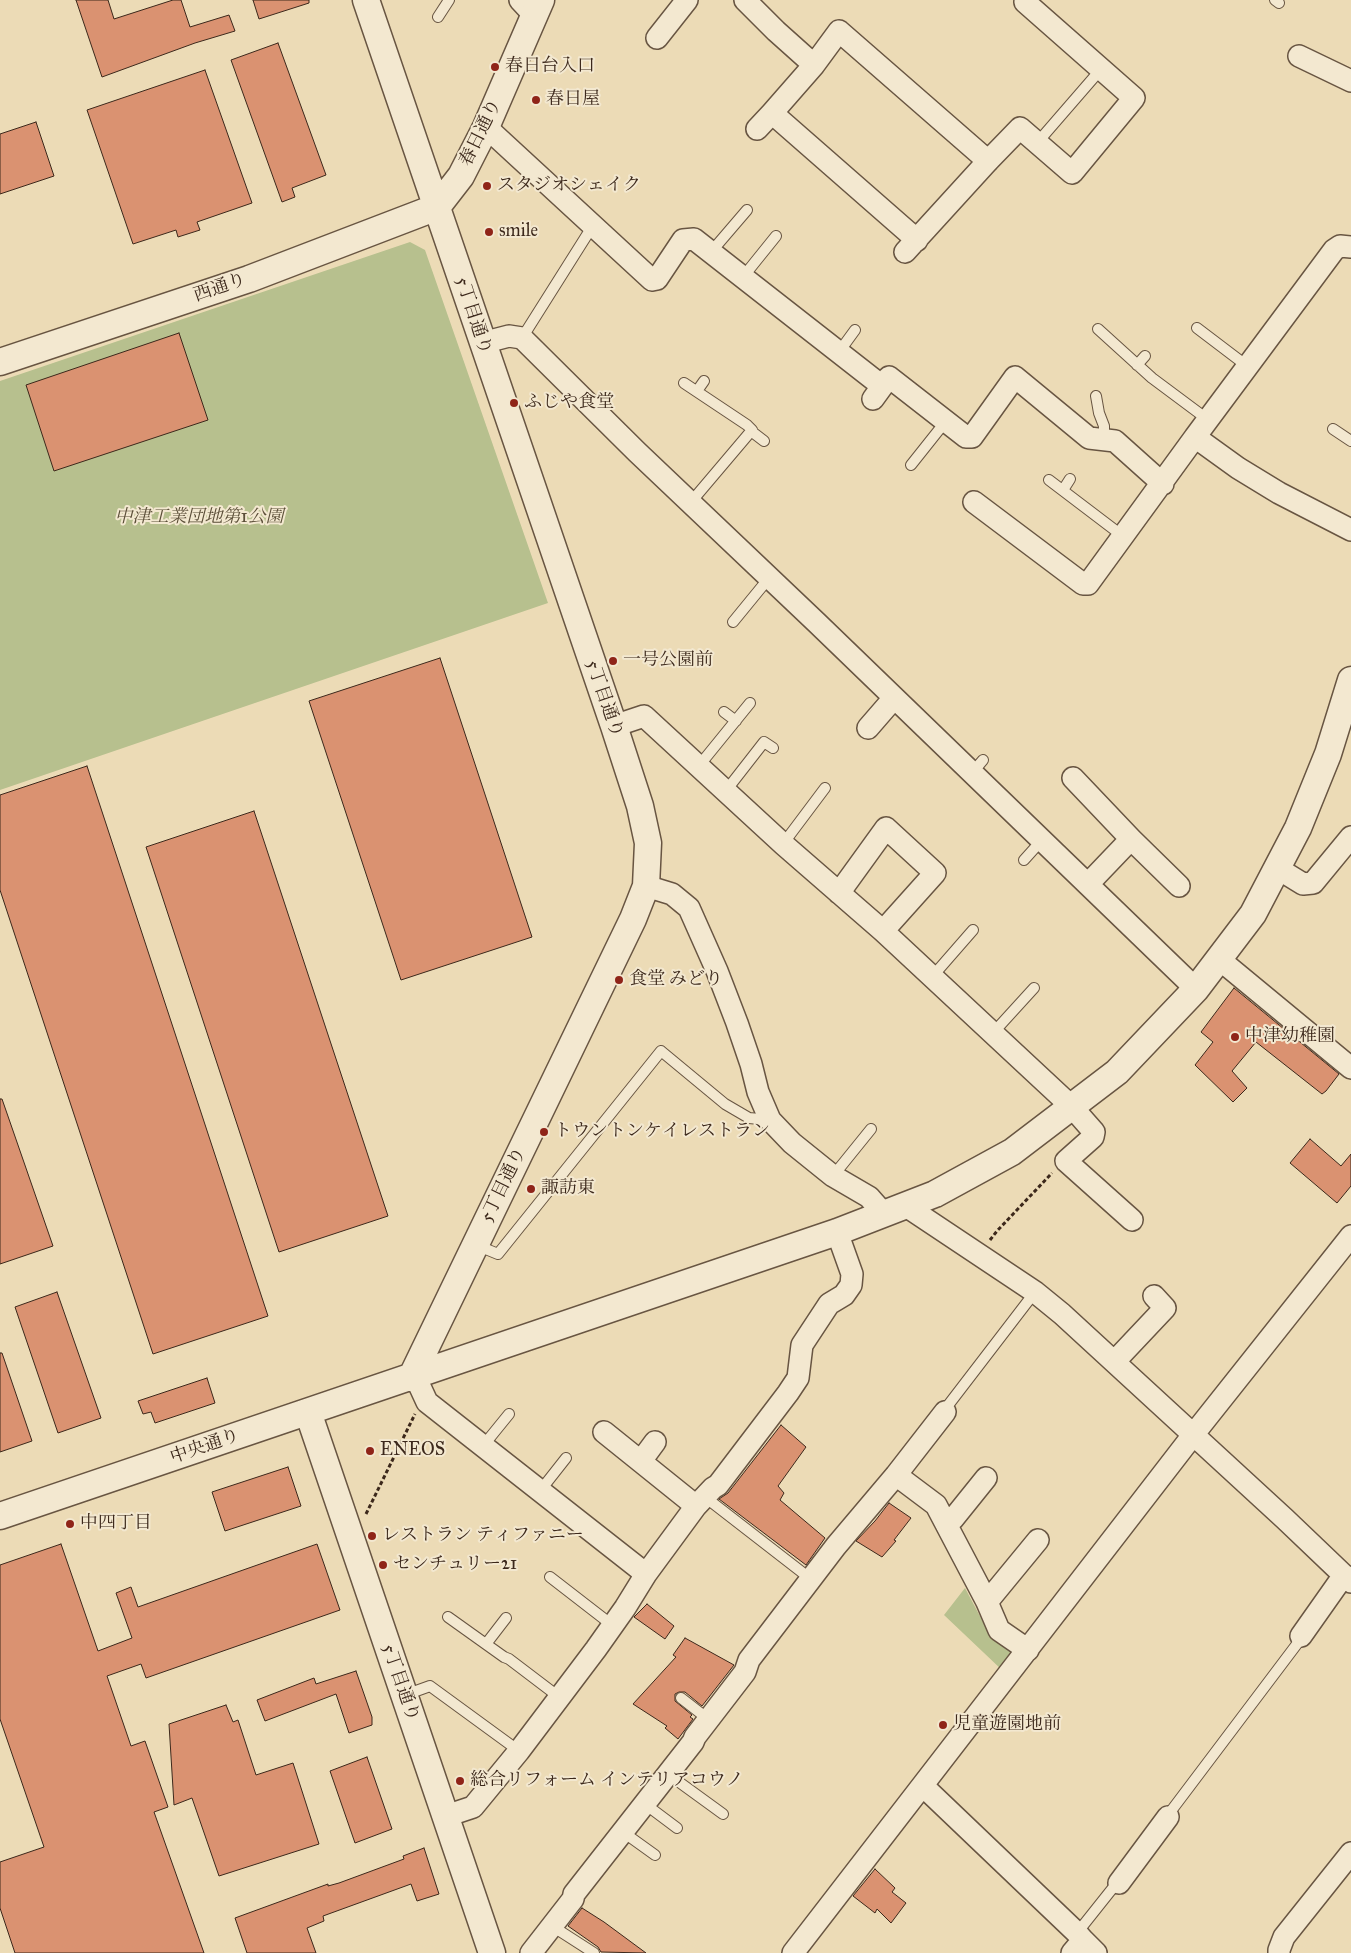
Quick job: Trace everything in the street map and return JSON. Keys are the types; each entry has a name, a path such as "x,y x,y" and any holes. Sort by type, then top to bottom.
{"street":[{"name":"5丁目通り","path":"366,0 614,726 640,806 648,844 646,886 633,919 475,1245 417,1383"},
{"path":"657,38 687,0"},
{"path":"745,0 814,66"},
{"path":"772,113 911,246 1020,128 1072,173 1134,98 1025,1"},
{"name":"春日通り","path":"438,207 461,176 486,127 532,5"},
{"path":"757,130 814,66 843,24 988,161"},
{"path":"1299,56 1351,81"},
{"path":"486,127 592,227 652,280 658,279 683,240 694,239 839,352 878,392 889,376 966,437 972,437 1015,377 1089,438 1115,441 1162,484"},
{"name":"西通り","path":"0,362 249,279 438,207"},
{"path":"974,501 1019,531 1083,584 1088,584 1124,537 1246,366 1334,250 1340,246 1351,247"},
{"path":"482,343 509,336 522,338 637,452 769,578 811,628 852,667 938,732 978,766 1042,840 1196,988"},
{"path":"1196,437 1238,468 1279,493 1351,530"},
{"name":"中央通り","path":"0,1516 308,1412 417,1383 837,1232 935,1194 1012,1152 1117,1072 1196,988 1253,914 1298,828 1328,754 1351,680"},
{"path":"868,728 894,698"},
{"path":"614,726 644,716 782,844 883,931 1072,1107 1094,1132 1094,1137 1066,1162 1132,1220"},
{"path":"1084,782 1131,839 1175,875"},
{"path":"839,893 886,828 935,873 883,931"},
{"path":"1277,868 1303,884 1313,883 1351,837"},
{"path":"1088,884 1131,839"},
{"path":"646,886 672,894 689,908 717,971 737,1023 758,1092 770,1120 792,1143 833,1176 980,1255 1035,1292 1115,1361 1285,1518 1347,1579 1302,1636"},
{"path":"1219,959 1351,1068"},
{"path":"446,1816 473,1807 519,1751 700,1502 718,1484 788,1393 798,1378 802,1345 830,1304 844,1295 851,1284 852,1274 837,1232"},
{"path":"793,1953 1194,1435 1351,1236"},
{"path":"1115,1361 1165,1308 1154,1296"},
{"path":"417,1383 426,1402 646,1574"},
{"name":"5丁目通り","path":"308,1412 492,1953"},
{"path":"531,1953 573,1899 574,1894 745,1672 750,1660 836,1546 945,1412"},
{"path":"604,1432 641,1461 700,1502"},
{"path":"641,1461 655,1442"},
{"path":"896,1474 936,1504 987,1602 999,1630 1028,1650"},
{"path":"946,1522 953,1519 986,1478"},
{"path":"987,1602 1038,1540"},
{"path":"923,1786 1082,1945"},
{"path":"1119,1883 1168,1817"},
{"path":"1279,1953 1284,1937 1351,1854"}],"lane":[{"path":"438,17 449,0"},
{"path":"1037,143 1102,68"},
{"path":"711,252 748,210"},
{"path":"522,338 592,227"},
{"path":"743,277 776,236"},
{"path":"1098,328 1152,378 1208,420"},
{"path":"1196,328 1246,366"},
{"path":"839,352 855,330"},
{"path":"1137,365 1146,356"},
{"path":"697,391 704,381"},
{"path":"684,382 747,425 764,441"},
{"path":"1096,396 1104,426 1104,440"},
{"path":"911,465 946,421"},
{"path":"1333,429 1351,441"},
{"path":"691,502 752,431"},
{"path":"1063,490 1070,479"},
{"path":"1049,480 1124,537"},
{"path":"733,622 769,578"},
{"path":"698,767 750,703"},
{"path":"724,712 736,721"},
{"path":"725,792 764,742 773,748"},
{"path":"782,844 825,788"},
{"path":"1024,860 1042,840"},
{"path":"932,977 973,930"},
{"path":"992,1033 1034,988"},
{"path":"475,1245 498,1254 661,1051 725,1104 749,1118 770,1120"},
{"path":"833,1176 871,1128"},
{"path":"945,1412 946,1408 1035,1292"},
{"path":"483,1446 508,1414"},
{"path":"540,1491 566,1458"},
{"path":"700,1502 812,1580"},
{"path":"550,1577 612,1625"},
{"path":"448,1617 509,1659 559,1697"},
{"path":"486,1644 506,1618"},
{"path":"1168,1817 1168,1814 1302,1636"},
{"path":"405,1695 430,1686 519,1751"},
{"path":"681,1698 708,1719"},
{"path":"668,1774 723,1814"},
{"path":"645,1804 677,1828"},
{"path":"623,1832 655,1855"},
{"path":"1082,1945 1116,1884 1119,1883"},
{"path":"552,1926 594,1953"}],"path":[{"path":"980,1255 997,1231 1041,1183 1061,1164 1066,1162"},
{"path":"349,1531 360,1526 417,1383"}],"green space":[{"name":"中津工業団地第1公園","path":"410,242 425,250 548,603 0,790 0,381"},
{"path":"965,1588 991,1637 1014,1654 1003,1671 944,1615"}],"building":[{"path":"76,0 108,0 114,19 173,0 181,0 190,27 229,15 235,31 195,43 102,77"},
{"path":"253,0 309,0 309,3 259,19"},
{"path":"278,43 326,175 292,188 295,197 282,202 231,60"},
{"path":"205,70 252,203 197,222 200,230 178,237 176,230 133,244 87,110"},
{"path":"36,122 54,176 0,194 0,134"},
{"path":"179,333 208,420 54,471 26,385"},
{"path":"440,658 532,937 401,980 309,701"},
{"path":"87,766 268,1316 153,1354 0,890 0,795"},
{"path":"254,811 388,1216 279,1252 146,847"},
{"path":"1234,988 1339,1074 1326,1091 1322,1094 1256,1042 1232,1071 1247,1088 1233,1102 1195,1065 1213,1042 1201,1032"},
{"path":"0,1099 2,1099 53,1246 0,1264"},
{"path":"1310,1139 1341,1166 1351,1154 1351,1186 1337,1203 1290,1163"},
{"path":"57,1292 101,1418 58,1433 15,1307"},
{"path":"0,1353 2,1353 32,1441 0,1452"},
{"path":"207,1378 215,1403 155,1423 151,1412 143,1414 138,1401"},
{"path":"781,1425 806,1447 778,1486 784,1493 780,1500 825,1538 806,1565 719,1499 728,1493"},
{"path":"288,1467 301,1506 225,1531 212,1492"},
{"path":"889,1503 911,1518 894,1540 896,1541 882,1557 856,1541"},
{"path":"61,1544 98,1651 132,1638 116,1593 131,1587 138,1607 317,1544 340,1610 146,1678 141,1664 107,1676 131,1746 145,1741 168,1807 154,1812 204,1953 15,1953 0,1908 0,1862 44,1847 0,1719 0,1565"},
{"path":"647,1604 674,1626 665,1639 634,1617"},
{"path":"685,1638 734,1665 702,1706 685,1692 675,1694 675,1701 692,1715 690,1717 693,1719 678,1739 665,1728 667,1726 633,1704 676,1657 673,1655"},
{"path":"356,1671 372,1717 372,1725 349,1733 336,1694 265,1721 257,1700 314,1678 316,1684"},
{"path":"226,1705 233,1722 238,1720 256,1775 293,1763 319,1844 219,1876 192,1798 174,1805 169,1724"},
{"path":"367,1757 392,1829 355,1843 330,1771"},
{"path":"424,1848 439,1894 417,1901 411,1884 323,1916 324,1921 307,1928 316,1953 247,1953 235,1918 404,1859 403,1856"},
{"path":"875,1869 895,1888 892,1892 906,1903 891,1923 877,1909 875,1913 853,1896"},
{"path":"582,1908 646,1953 601,1952 598,1947 568,1926"}],"place":[{"name":"春日台入口","path":"495,67"},
{"name":"春日屋","path":"536,100"},
{"name":"スタジオシェイク","path":"487,186"},
{"name":"smile","path":"489,232"},
{"name":"ふじや食堂","path":"514,403"},
{"name":"一号公園前","path":"613,661"},
{"name":"食堂 みどり","path":"619,980"},
{"name":"中津幼稚園","path":"1235,1037"},
{"name":"トウントンケイレストラン","path":"544,1132"},
{"name":"諏訪東","path":"531,1189"},
{"name":"ENEOS","path":"370,1451"},
{"name":"中四丁目","path":"70,1524"},
{"name":"レストラン ティファニー","path":"372,1536"},
{"name":"センチュリー21","path":"383,1565"},
{"name":"児童遊園地前","path":"943,1725"},
{"name":"総合リフォーム インテリアコウノ","path":"460,1781"}]}
